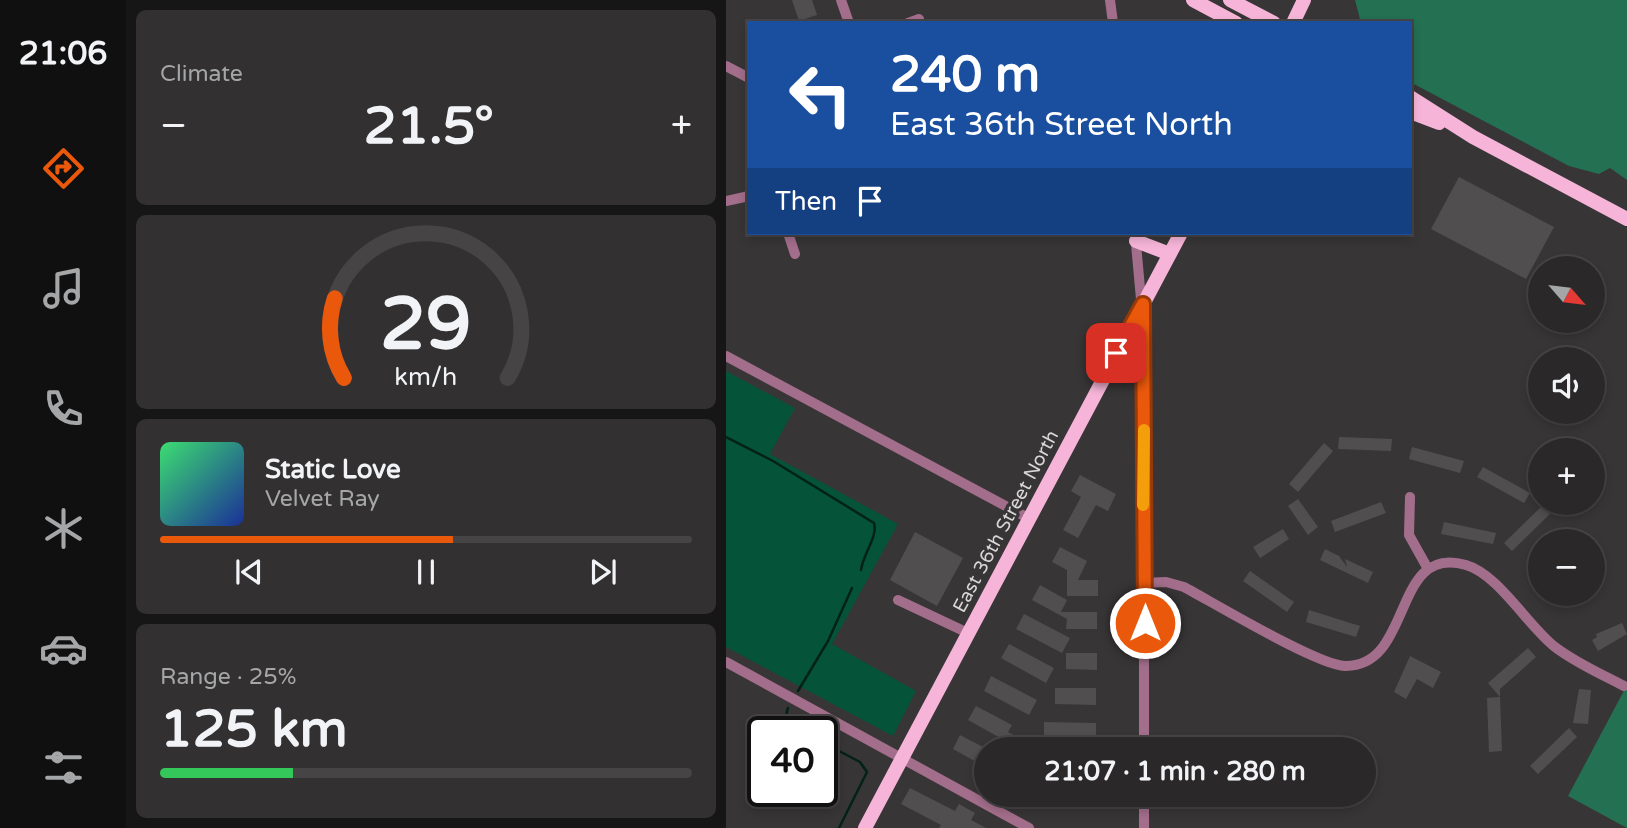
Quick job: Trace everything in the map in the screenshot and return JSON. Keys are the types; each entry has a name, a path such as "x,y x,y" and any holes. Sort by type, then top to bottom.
{"main road":[{"path":"1193,0 1232,21"},
{"path":"1230,0 1270,21"},
{"path":"1294,21 1304,0"},
{"path":"1412,98 1473,137 1627,219"},
{"path":"1412,113 1473,137"},
{"name":"East 36th Street North","path":"865,828 1180,235"},
{"path":"1136,237 1170,254"}],"street":[{"path":"841,0 848,21"},
{"path":"1110,0 1113,21"},
{"path":"726,66 747,77"},
{"path":"726,201 747,196"},
{"path":"789,235 795,254"},
{"path":"1136,237 1143,304 1144,737"},
{"path":"726,356 1028,519"},
{"path":"1410,497 1409,535 1428,569"},
{"path":"1144,583 1165,582 1183,587 1324,661 1352,666 1371,659 1387,643 1410,589 1428,569 1450,563 1475,569 1553,645 1624,686"},
{"path":"898,600 968,633"},
{"path":"726,662 1029,828"},
{"path":"1144,807 1144,828"}],"green space":[{"path":"1355,0 1627,0 1627,180 1610,168 1599,174 1569,166 1412,83 1412,21 1360,21"},
{"path":"726,371 795,408 770,454 898,524 832,644 916,691 893,736 726,647"},
{"path":"1627,685 1627,828 1568,796"}],"building":[{"path":"792,0 812,0 817,15 799,21"},
{"path":"1459,177 1554,227 1538,256 1528,256 1526,279 1431,229"},
{"path":"1339,437 1392,439 1391,451 1338,449"},
{"path":"1324,443 1333,451 1298,492 1289,484"},
{"path":"1412,447 1464,461 1460,473 1409,459"},
{"path":"1483,467 1528,492 1528,496 1524,503 1477,477"},
{"path":"1080,475 1116,494 1108,511 1096,505 1078,538 1063,530 1081,497 1071,491"},
{"path":"1298,499 1318,527 1308,535 1288,506"},
{"path":"1381,502 1386,513 1335,532 1331,521"},
{"path":"1533,515 1549,515 1535,529 1528,529 1528,535 1512,551 1504,543"},
{"path":"1444,522 1496,533 1493,544 1441,534"},
{"path":"1283,529 1289,539 1260,558 1253,547"},
{"path":"915,532 963,558 937,606 890,580"},
{"path":"1060,547 1087,561 1078,580 1098,580 1098,596 1067,596 1067,570 1052,562"},
{"path":"1325,549 1339,556 1347,567 1345,559 1373,572 1368,583 1320,560"},
{"path":"1250,571 1294,602 1287,612 1243,581"},
{"path":"1040,585 1067,600 1061,612 1097,612 1097,629 1066,629 1067,619 1032,600"},
{"path":"1309,610 1360,626 1356,637 1306,622"},
{"path":"1024,614 1070,638 1062,653 1016,629"},
{"path":"1622,623 1627,634 1598,651 1592,640 1597,637 1596,634"},
{"path":"1009,644 1054,668 1046,683 1001,658"},
{"path":"1528,648 1536,657 1500,689 1500,697 1488,683"},
{"path":"1066,653 1097,653 1097,670 1066,669"},
{"path":"1410,656 1441,672 1433,688 1417,679 1406,699 1394,692"},
{"path":"991,676 1037,700 1029,715 984,691"},
{"path":"1055,688 1096,688 1096,705 1055,704"},
{"path":"1579,689 1591,690 1588,724 1573,723"},
{"path":"1500,697 1502,751 1489,752 1487,698"},
{"path":"976,706 1012,725 1008,732 1017,737 999,737 968,720"},
{"path":"1044,722 1096,723 1096,737 1044,737"},
{"path":"1569,728 1577,737 1538,774 1530,766"},
{"path":"960,735 974,742 974,761 953,749"},
{"path":"910,788 955,811 959,804 975,813 971,820 986,828 939,828 941,825 901,804"},
{"path":"1064,807 1094,807 1094,809"}],"waterway":[{"path":"726,437 773,461 874,523 874,534 861,570"},
{"path":"798,691 828,641 852,588"},
{"path":"787,716 788,708"},
{"path":"838,750 860,762 867,772 839,828"}],"slow traffic":[{"path":"1143,505 1144,430"}],"route":[{"path":"1116,353 1143,304 1145,623"}]}
